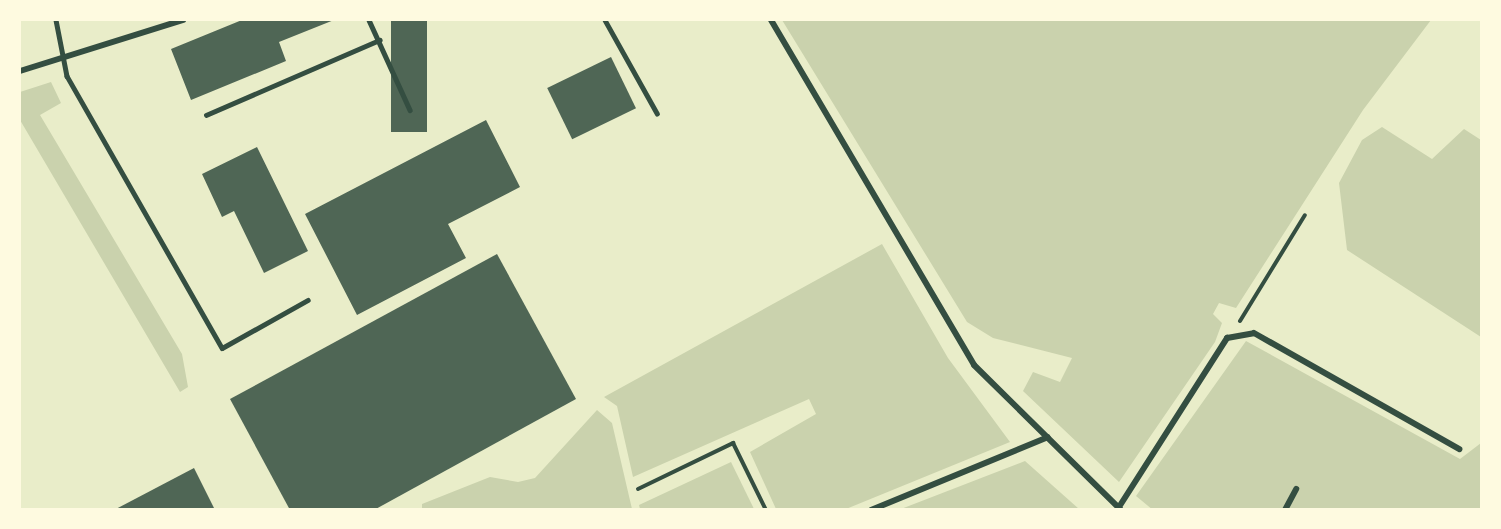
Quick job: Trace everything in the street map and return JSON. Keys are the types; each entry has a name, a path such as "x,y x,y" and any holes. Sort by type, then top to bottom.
{"street":[{"path":"20,71 183,20"},
{"path":"771,20 974,365 1120,508 1227,338 1254,333 1459,449"},
{"path":"871,510 1048,437"},
{"path":"1285,510 1296,489"}],"lane":[{"path":"56,20 67,76 222,348 308,300"},
{"path":"369,20 410,110"},
{"path":"605,20 657,113"},
{"path":"206,115 378,40"}],"path":[{"path":"1227,338 1305,215"},
{"path":"638,489 734,443 766,510"}],"green space":[{"path":"782,20 1431,20 1363,110 1236,308 1219,303 1213,314 1222,323 1215,342 1119,482 1023,391 1033,372 1060,382 1072,358 993,338 967,322"},
{"path":"51,82 61,103 40,115 182,354 188,387 180,392 20,120 20,92"},
{"path":"1382,127 1432,159 1464,129 1481,140 1481,337 1347,250 1339,183 1362,140"},
{"path":"882,244 948,358 1010,442 846,509 776,509 750,452 816,414 809,399 633,477 617,406 604,397"},
{"path":"1246,341 1460,459 1481,443 1481,509 1153,510 1136,496"},
{"path":"597,410 612,423 632,509 422,509 422,504 490,477 518,482 535,478"},
{"path":"1025,461 1079,509 901,509 1020,463"},
{"path":"731,462 754,509 640,509 639,505"}],"building":[{"path":"242,20 334,20 279,42 286,61 191,100 171,49"},
{"path":"391,20 427,20 427,132 391,132"},
{"path":"611,57 636,108 572,139 547,88"},
{"path":"486,120 520,187 448,224 466,258 357,315 305,214"},
{"path":"257,147 308,251 264,273 234,211 222,217 202,174"},
{"path":"497,254 576,399 374,510 290,510 230,399"},
{"path":"194,468 215,510 114,510"}]}
